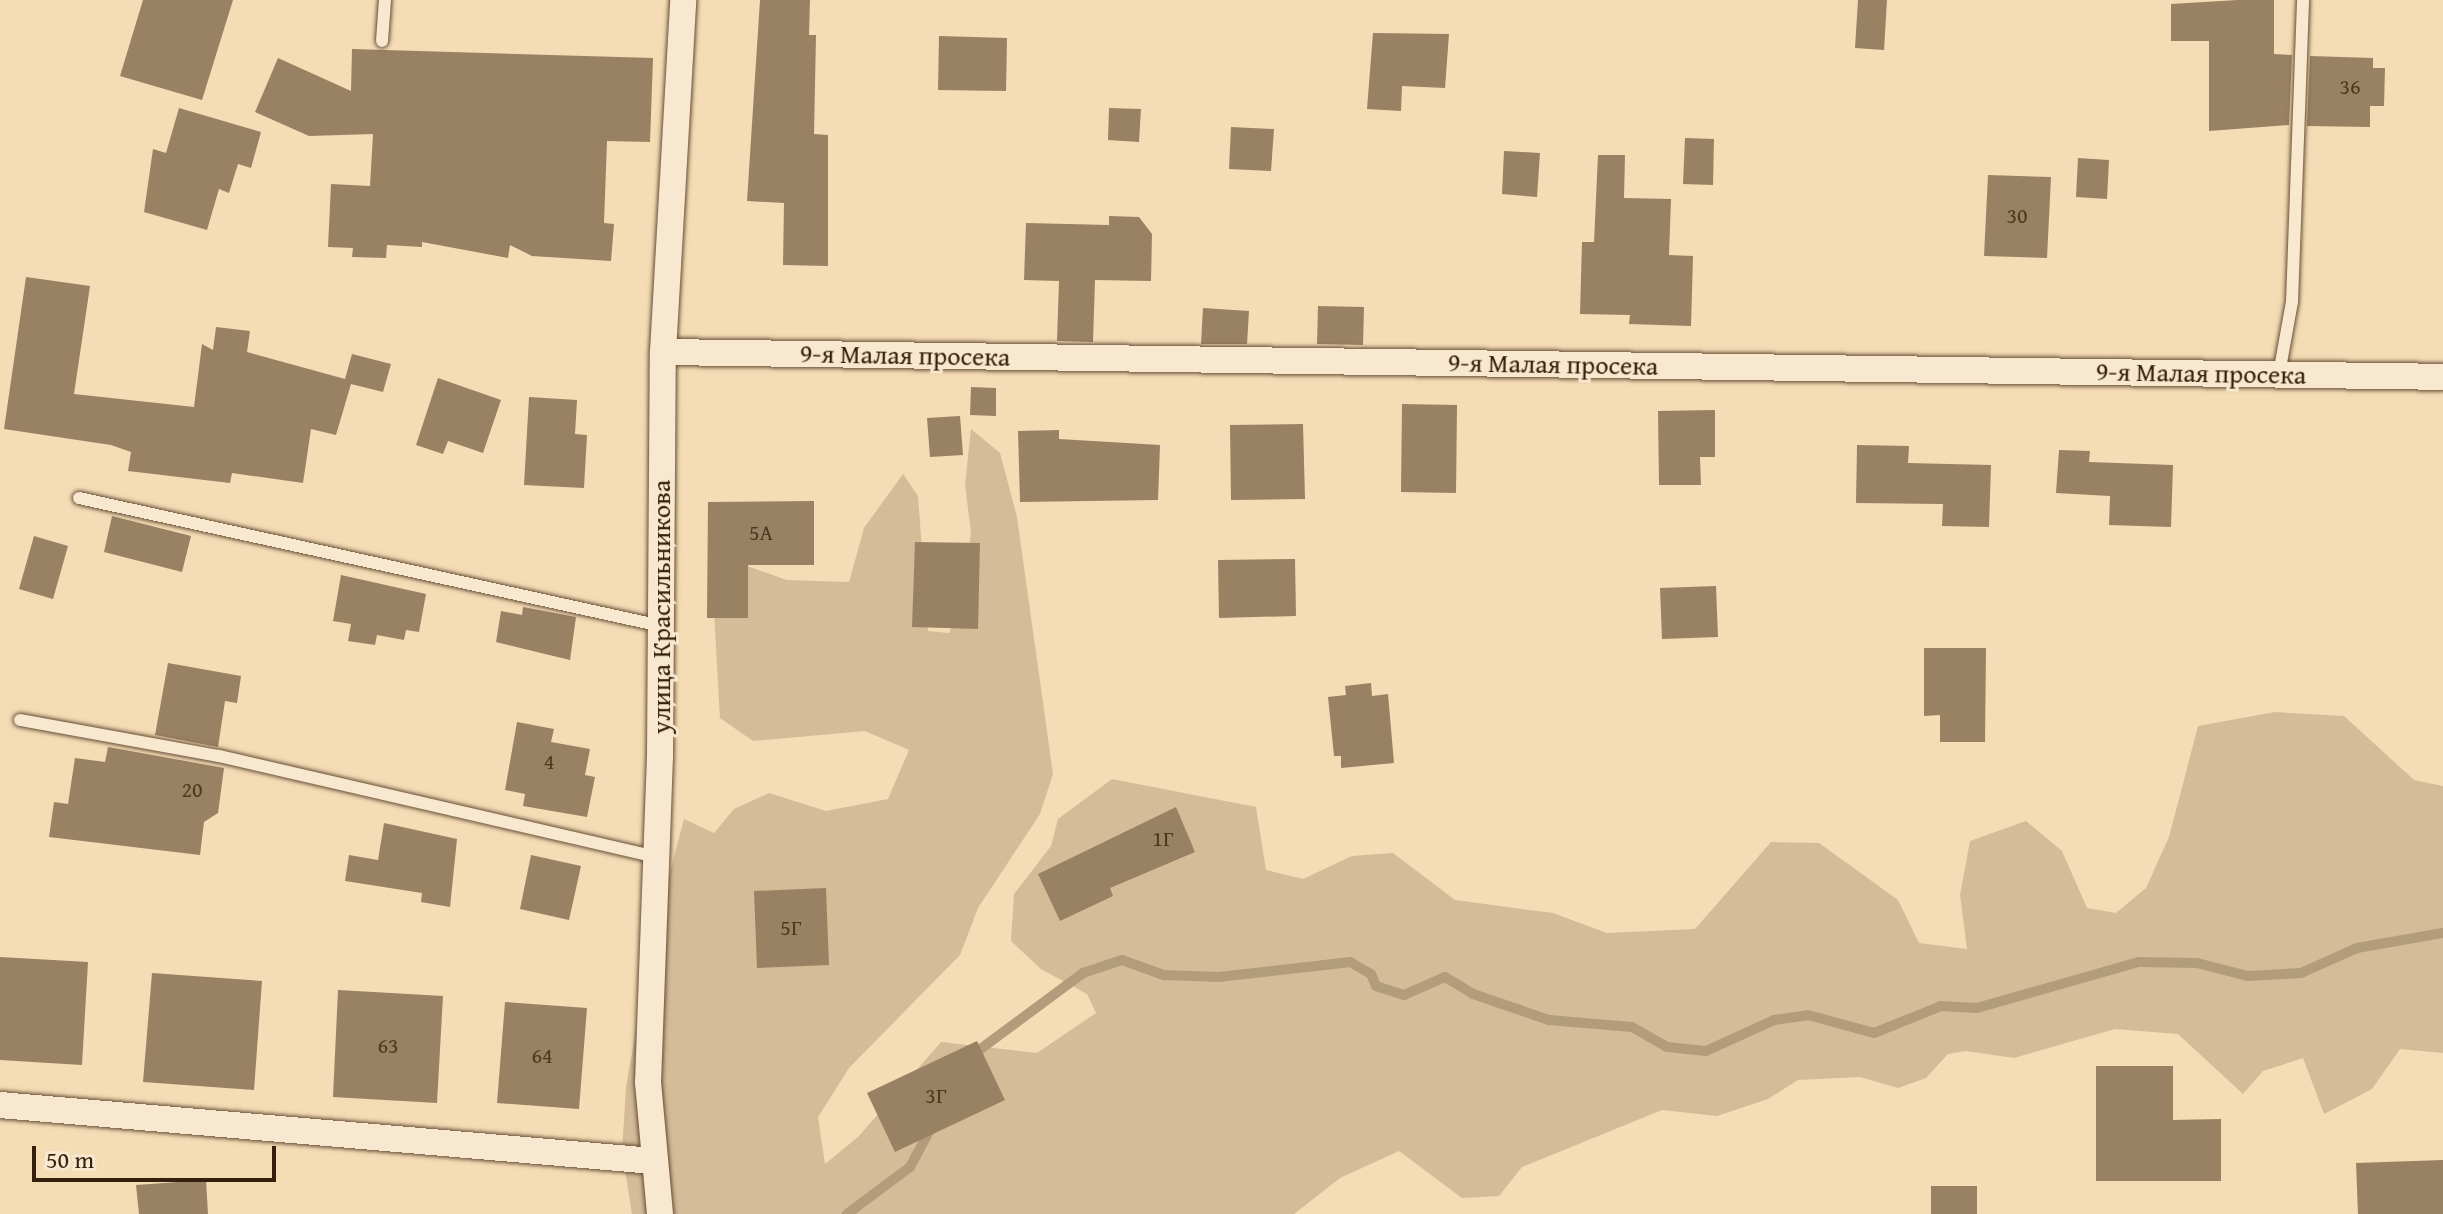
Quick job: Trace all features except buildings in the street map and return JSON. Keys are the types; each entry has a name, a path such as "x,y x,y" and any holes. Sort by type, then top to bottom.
{"street":[{"name":"улица Красильникова","path":"660,1214 648,1083 661,626 663,352 683,0"},
{"name":"9-я Малая просека","path":"663,352 2443,377"},
{"path":"0,1105 653,1161"}],"lane":[{"path":"382,41 385,0"},
{"path":"2279,374 2292,302 2303,0"},
{"path":"79,498 661,626"},
{"path":"20,720 219,756 655,857"}],"shaded area":[{"path":"971,429 1000,453 1017,517 1053,774 1040,814 978,908 960,955 849,1068 818,1117 825,1164 858,1137 941,1042 1037,1053 1096,1013 1087,994 1041,969 1011,941 1014,894 1051,846 1058,819 1112,779 1256,807 1266,870 1303,879 1352,856 1393,853 1455,900 1553,913 1607,933 1695,929 1771,842 1819,843 1898,900 1919,943 1967,949 1960,895 1970,841 2026,821 2062,851 2087,908 2116,913 2146,888 2169,837 2198,726 2275,712 2344,716 2414,780 2443,786 2443,1053 2400,1049 2372,1089 2324,1114 2303,1058 2263,1071 2243,1094 2178,1034 2115,1029 2014,1058 1966,1051 1948,1054 1926,1078 1898,1088 1860,1077 1798,1080 1768,1099 1717,1116 1662,1110 1522,1167 1499,1196 1462,1198 1399,1151 1340,1178 1294,1214 632,1214 622,1151 626,1087 652,940 684,819 714,833 734,809 769,793 826,811 888,799 909,750 865,731 753,741 720,718 714,612 747,566 787,580 849,582 864,528 903,474 918,496 928,631 949,633 963,597 971,532 965,485"}],"waterway":[{"path":"971,1056 1083,973 1122,960 1164,975 1219,977 1350,962 1371,974 1376,986 1404,995 1445,977 1473,994 1549,1020 1632,1027 1667,1047 1706,1051 1774,1020 1808,1015 1874,1033 1941,1006 1977,1008 2139,962 2197,963 2248,976 2301,973 2357,948 2443,933"},
{"path":"847,1214 910,1167 932,1126"}]}
